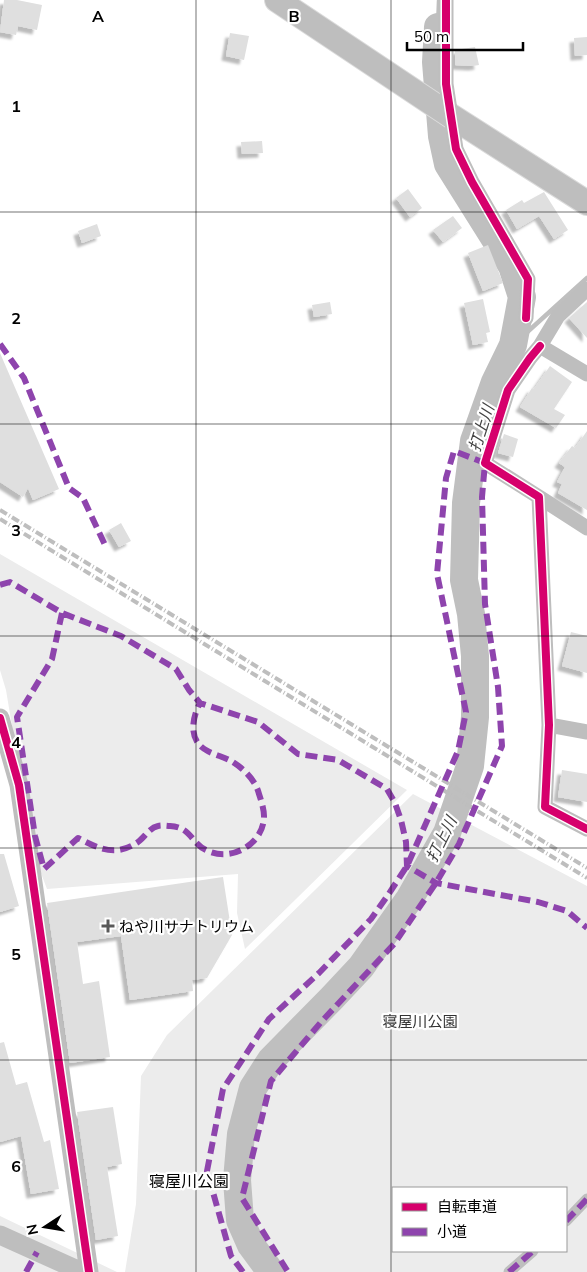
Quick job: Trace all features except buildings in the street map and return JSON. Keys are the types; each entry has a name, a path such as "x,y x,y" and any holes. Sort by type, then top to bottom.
{"main road":[{"path":"277,0 451,116 587,203"}],"street":[{"path":"446,0 446,84 456,150 472,182 528,279 526,318"},
{"path":"587,289 558,316 540,346 508,390 485,463 587,528"},
{"path":"540,346 587,374"},
{"path":"539,497 549,725 545,807 587,829"},
{"path":"0,718 19,785 89,1272"},
{"path":"549,725 587,732"},
{"path":"567,1220 587,1199"},
{"path":"0,1235 82,1272"},
{"path":"509,1272 532,1252"}],"green space":[{"path":"0,554 407,790 245,949 237,913 238,874 47,889 33,852 6,690 0,670"},
{"name":"寝屋川公園","path":"413,794 587,886 587,1272 125,1272 136,1204 141,1076 167,1035"},
{"path":"0,1216 117,1272 0,1272"}],"waterway":[{"name":"打上川","path":"438,27 439,1"},
{"name":"打上川","path":"271,1272 251,1245 240,1220 237,1180 241,1134 253,1088 271,1060 361,967 410,898 447,833 470,766 475,717 475,656 471,614 464,580 466,503 474,441 495,382 513,345 522,297 512,266 448,164 442,136 436,62 438,27"},
{"name":"打上川","path":"513,345 587,278"}],"railway":[{"path":"0,510 587,868"},
{"path":"0,519 587,878"}],"marked path":[{"path":"0,344 24,378 69,488 83,498 105,545"},
{"path":"243,1272 231,1256 207,1171 223,1089 269,1019 319,973 371,919 388,895 407,866 458,751 466,712 437,574 446,478 454,451 485,463 482,497 485,604 498,687 502,746 459,844 436,883 394,944 322,1021 271,1081 242,1198 288,1272"},
{"path":"0,585 10,582 62,613 121,636 176,669 200,703 258,722 298,754 338,760 387,789 395,803 401,820 406,842 407,866 436,883 538,902 567,911 587,928"},
{"path":"62,613 52,659 17,717 35,836 44,869 78,838 100,848 108,850 122,849 130,847 152,829 160,826 182,829 201,847 216,853 226,854 235,852 252,842 263,826 264,816 257,789 249,776 241,768 230,760 206,750 196,741 193,728 195,715 200,703"},
{"path":"567,1220 587,1199"},
{"path":"26,1272 37,1252"},
{"path":"509,1272 532,1252"}],"cycle path":[{"path":"446,0 446,84 456,149 472,182 528,279 526,318"},
{"path":"540,346 508,390 485,463 539,497 549,725 545,807 587,829"},
{"path":"0,718 19,785 89,1272"}],"place":[{"name":"ねや川サナトリウム","path":"108,926"}],"district":[{"name":"寝屋川公園","path":"189,1181"}]}
